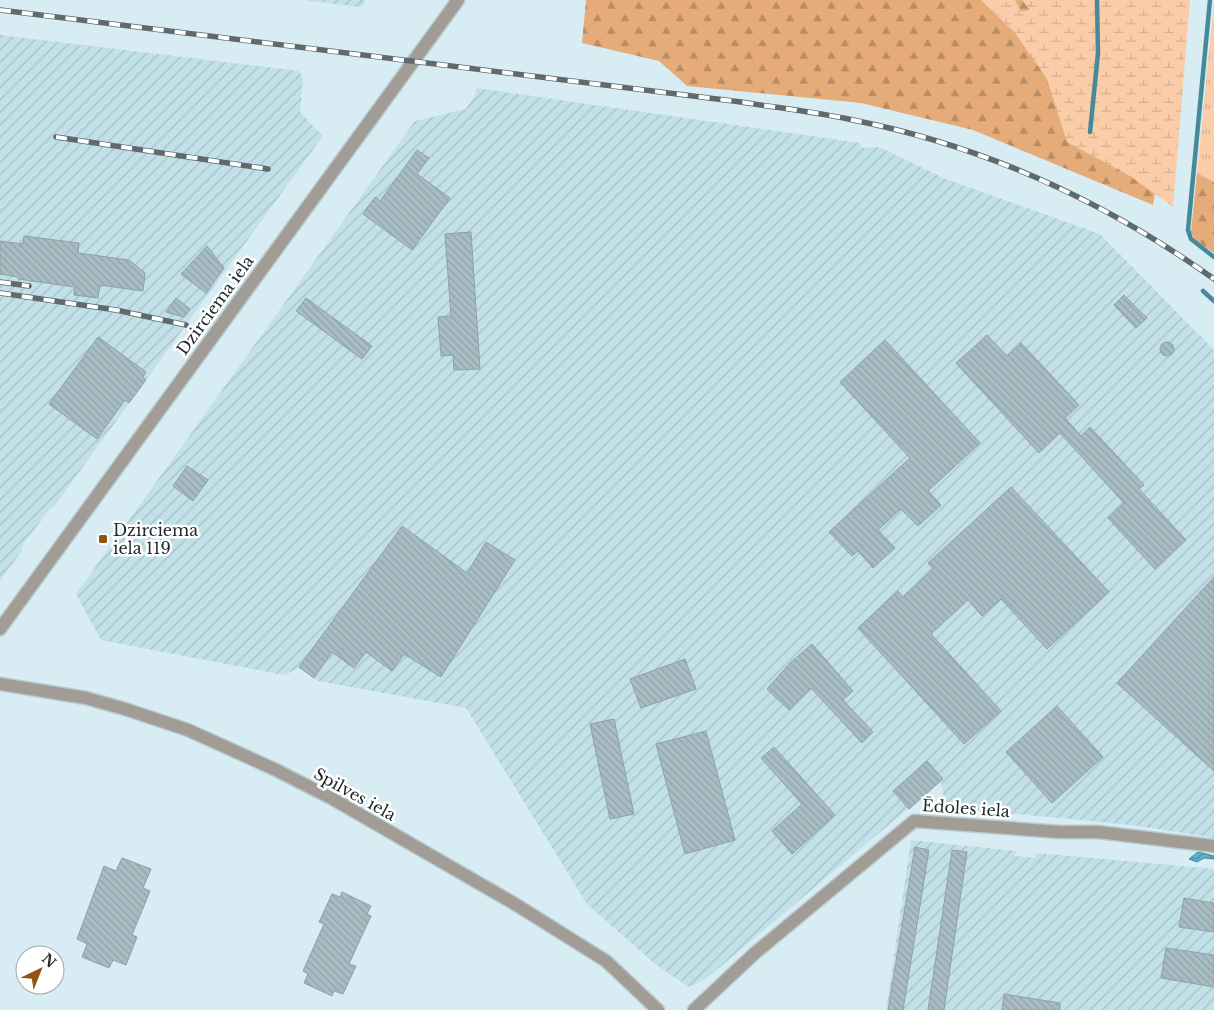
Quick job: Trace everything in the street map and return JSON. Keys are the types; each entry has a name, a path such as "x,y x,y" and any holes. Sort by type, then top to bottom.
{"street":[{"name":"Dzirciema iela","path":"0,630 458,0"},
{"name":"Spilves iela","path":"0,684 86,698 125,709 188,730 274,769 333,799 515,904 606,961 658,1010"},
{"name":"Ēdoles iela","path":"694,1010 755,954 914,820 1060,832 1098,832 1214,846"}],"shaded area":[{"path":"304,0 365,0 364,5 359,7"},
{"path":"0,35 299,71 303,79 300,112 323,136 56,504 49,510 24,543 21,552 0,581"},
{"path":"476,88 860,143 862,148 879,147 946,179 1100,234 1214,350 1214,838 1139,826 1061,818 969,810 947,814 941,781 707,978 689,987 655,964 587,904 466,708 318,681 299,668 284,675 101,640 76,594 415,121 466,109 475,95"},
{"path":"911,840 1016,851 1015,856 1035,858 1037,853 1214,869 1214,1010 886,1010"}],"green space":[{"path":"586,0 1187,0 1153,205 973,130 861,103 687,86 659,61 582,43"},
{"path":"981,0 1015,0 1021,12 1030,10 1022,0 1190,0 1173,207 1130,176 1067,142 1047,79 1015,33"},
{"path":"1214,2 1214,182 1197,173"},
{"path":"1197,173 1214,182 1214,253 1195,240 1191,232"}],"water":[{"path":"1198,852 1214,856 1214,859 1204,858 1197,862 1189,859"}],"building":[{"path":"417,150 429,158 417,174 450,198 412,250 363,214 375,197 380,201"},
{"path":"471,232 480,369 454,370 453,355 441,356 438,317 451,316 445,234"},
{"path":"24,236 79,243 78,253 129,260 145,273 143,291 100,285 98,298 74,295 75,287 18,279 18,277 0,274 0,241 23,244"},
{"path":"207,246 224,268 206,293 181,274"},
{"path":"1124,295 1147,318 1136,328 1114,305"},
{"path":"176,298 190,309 184,317 166,312"},
{"path":"306,298 372,346 362,359 296,311"},
{"path":"987,335 1007,356 1021,343 1079,405 1065,418 1081,436 1090,427 1144,485 1139,489 1186,540 1155,569 1108,518 1124,503 1060,433 1039,453 956,363"},
{"path":"98,337 146,372 143,377 146,380 129,403 125,400 97,439 49,404"},
{"path":"885,340 980,443 928,491 941,505 918,526 901,509 878,530 895,548 873,568 858,551 852,556 829,532 910,458 840,382"},
{"path":"1167,342 1172,344 1174,349 1172,354 1167,356 1162,354 1160,349 1162,344"},
{"path":"187,466 208,480 193,501 173,486"},
{"path":"1011,487 1109,592 1047,649 1001,599 982,616 968,600 931,634 1001,711 964,744 858,628 898,591 903,597 933,569 928,563"},
{"path":"402,526 467,573 486,542 515,560 441,677 404,654 392,671 366,652 354,668 332,652 314,678 299,667"},
{"path":"1214,577 1214,771 1117,683"},
{"path":"812,644 853,691 843,700 873,732 862,743 811,688 789,710 767,689 790,663"},
{"path":"685,659 696,689 641,708 630,679"},
{"path":"1057,706 1103,757 1052,803 1006,752"},
{"path":"614,719 634,814 610,819 590,724"},
{"path":"706,731 735,840 685,854 656,744"},
{"path":"774,747 835,815 792,854 772,831 802,804 761,758"},
{"path":"927,761 943,779 909,809 893,791"},
{"path":"915,847 929,850 903,1010 888,1010"},
{"path":"952,850 967,852 944,1010 928,1010"},
{"path":"122,858 151,869 143,888 150,891 132,935 137,937 126,965 113,960 109,968 82,957 87,944 77,939 104,866 116,871"},
{"path":"342,892 371,906 367,914 371,916 349,964 356,966 343,994 334,991 332,996 304,983 308,974 303,971 324,924 319,922 332,894 340,897"},
{"path":"1184,898 1214,903 1214,932 1179,927"},
{"path":"1166,948 1214,955 1214,987 1161,978"},
{"path":"1004,994 1060,1003 1060,1010 1002,1010"}],"waterway":[{"path":"1090,132 1098,53 1097,0"},
{"path":"1210,0 1188,230 1191,239 1214,257"},
{"path":"1203,291 1214,301"}],"railway":[{"path":"0,10 741,102 853,120 902,131 949,145 996,161 1042,180 1130,225 1214,279"},
{"path":"56,137 268,169"},
{"path":"0,282 29,286"},
{"path":"0,293 116,310 186,325"}],"place":[{"name":"Dzirciema iela 119","path":"103,539"}]}
